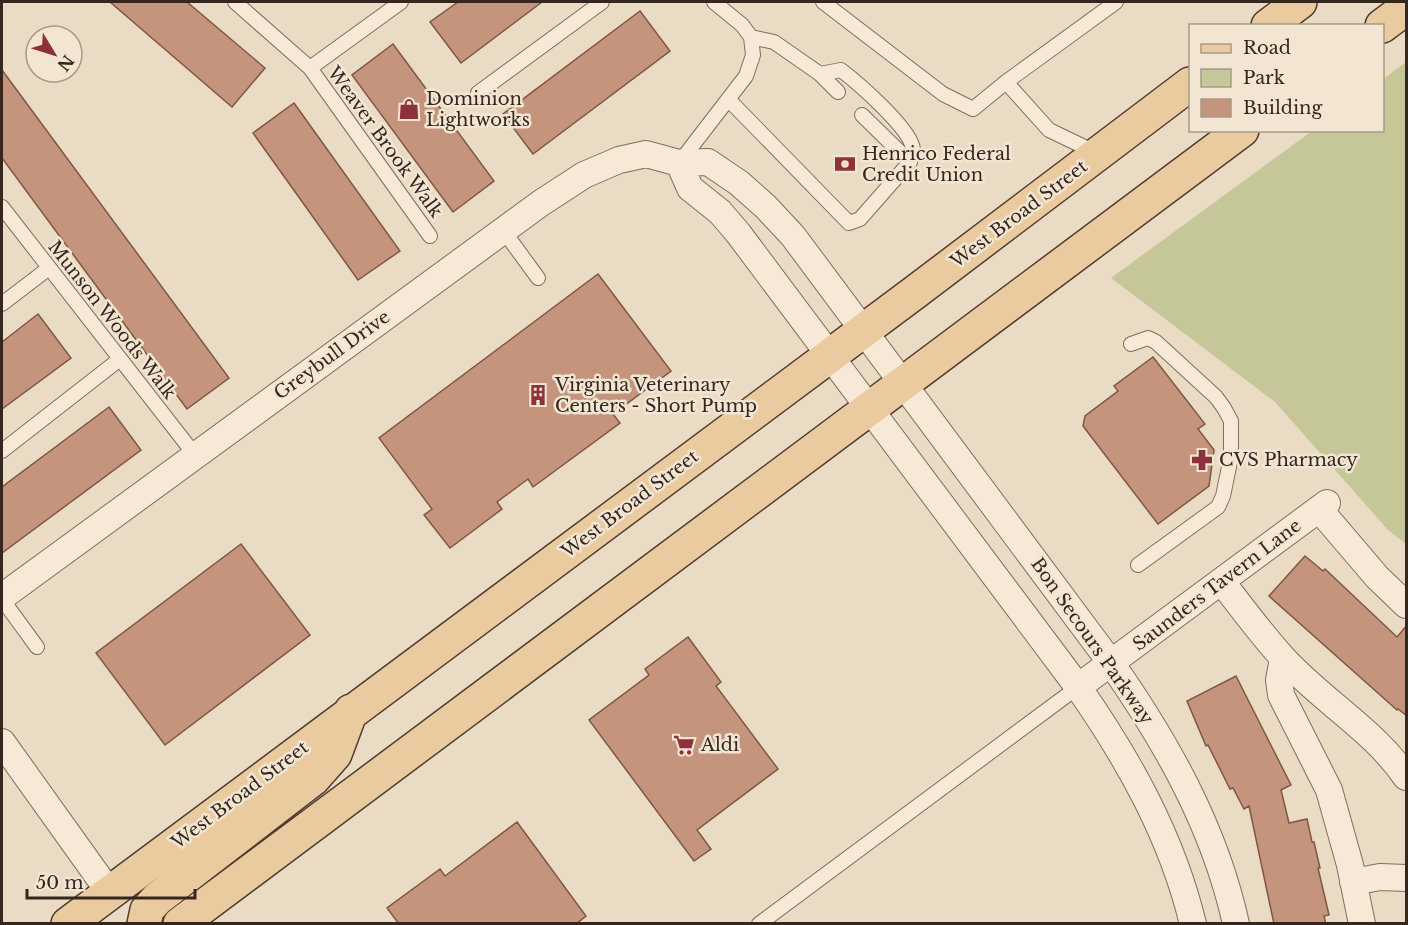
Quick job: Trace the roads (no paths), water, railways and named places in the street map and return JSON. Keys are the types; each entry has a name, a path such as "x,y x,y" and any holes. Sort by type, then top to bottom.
{"main road":[{"path":"1271,24 1300,2"},
{"path":"1384,25 1407,8"},
{"name":"West Broad Street","path":"68,924 111,908 351,711 830,356 1189,86"},
{"path":"180,924 1239,132"},
{"path":"144,924 147,910 157,899 313,779 335,754 351,711"}],"street":[{"name":"Greybull Drive","path":"2,598 503,231 584,175 620,160 646,154 679,163 708,162 739,183 793,236 862,330"},
{"path":"679,163 690,188 720,212 738,233 1078,687 1107,729 1144,794 1179,874 1193,924"},
{"name":"Bon Secours Parkway","path":"862,330 1141,705 1189,790 1208,832 1236,924"},
{"name":"Saunders Tavern Lane","path":"1078,687 1323,506 1377,577 1407,605"},
{"path":"1222,582 1283,658 1378,744 1407,777"},
{"path":"1283,658 1279,680 1281,695 1288,713 1329,790 1348,855 1362,924"},
{"path":"2,742 111,908"},
{"path":"1353,882 1380,878 1407,878"}],"lane":[{"name":"Weaver Brook Walk","path":"236,2 310,68 430,236"},
{"path":"310,68 401,2"},
{"path":"478,93 602,2"},
{"path":"679,163 746,76 753,55 751,38 742,25 714,2"},
{"path":"823,2 943,94 973,109 1006,82 1116,2"},
{"path":"751,38 774,42 820,74 838,92"},
{"path":"728,99 849,223 860,219 910,162 913,150 911,141 899,124 841,69 820,74"},
{"path":"1006,82 1049,130 1099,154"},
{"path":"862,115 910,162"},
{"name":"Munson Woods Walk","path":"2,207 195,455"},
{"path":"503,231 538,278"},
{"path":"2,304 49,268"},
{"path":"1131,344 1148,338 1156,342 1216,397 1231,421 1232,440 1227,483 1218,507 1138,565"},
{"path":"2,451 120,359"},
{"path":"2,598 37,647"},
{"path":"759,924 1078,687"}],"place":[{"name":"Dominion Lightworks","path":"409,109"},
{"name":"Henrico Federal Credit Union","path":"845,164"},
{"name":"Virginia Veterinary Centers - Short Pump","path":"538,395"},
{"name":"CVS Pharmacy","path":"1202,460"},
{"name":"Aldi","path":"684,745"}]}
